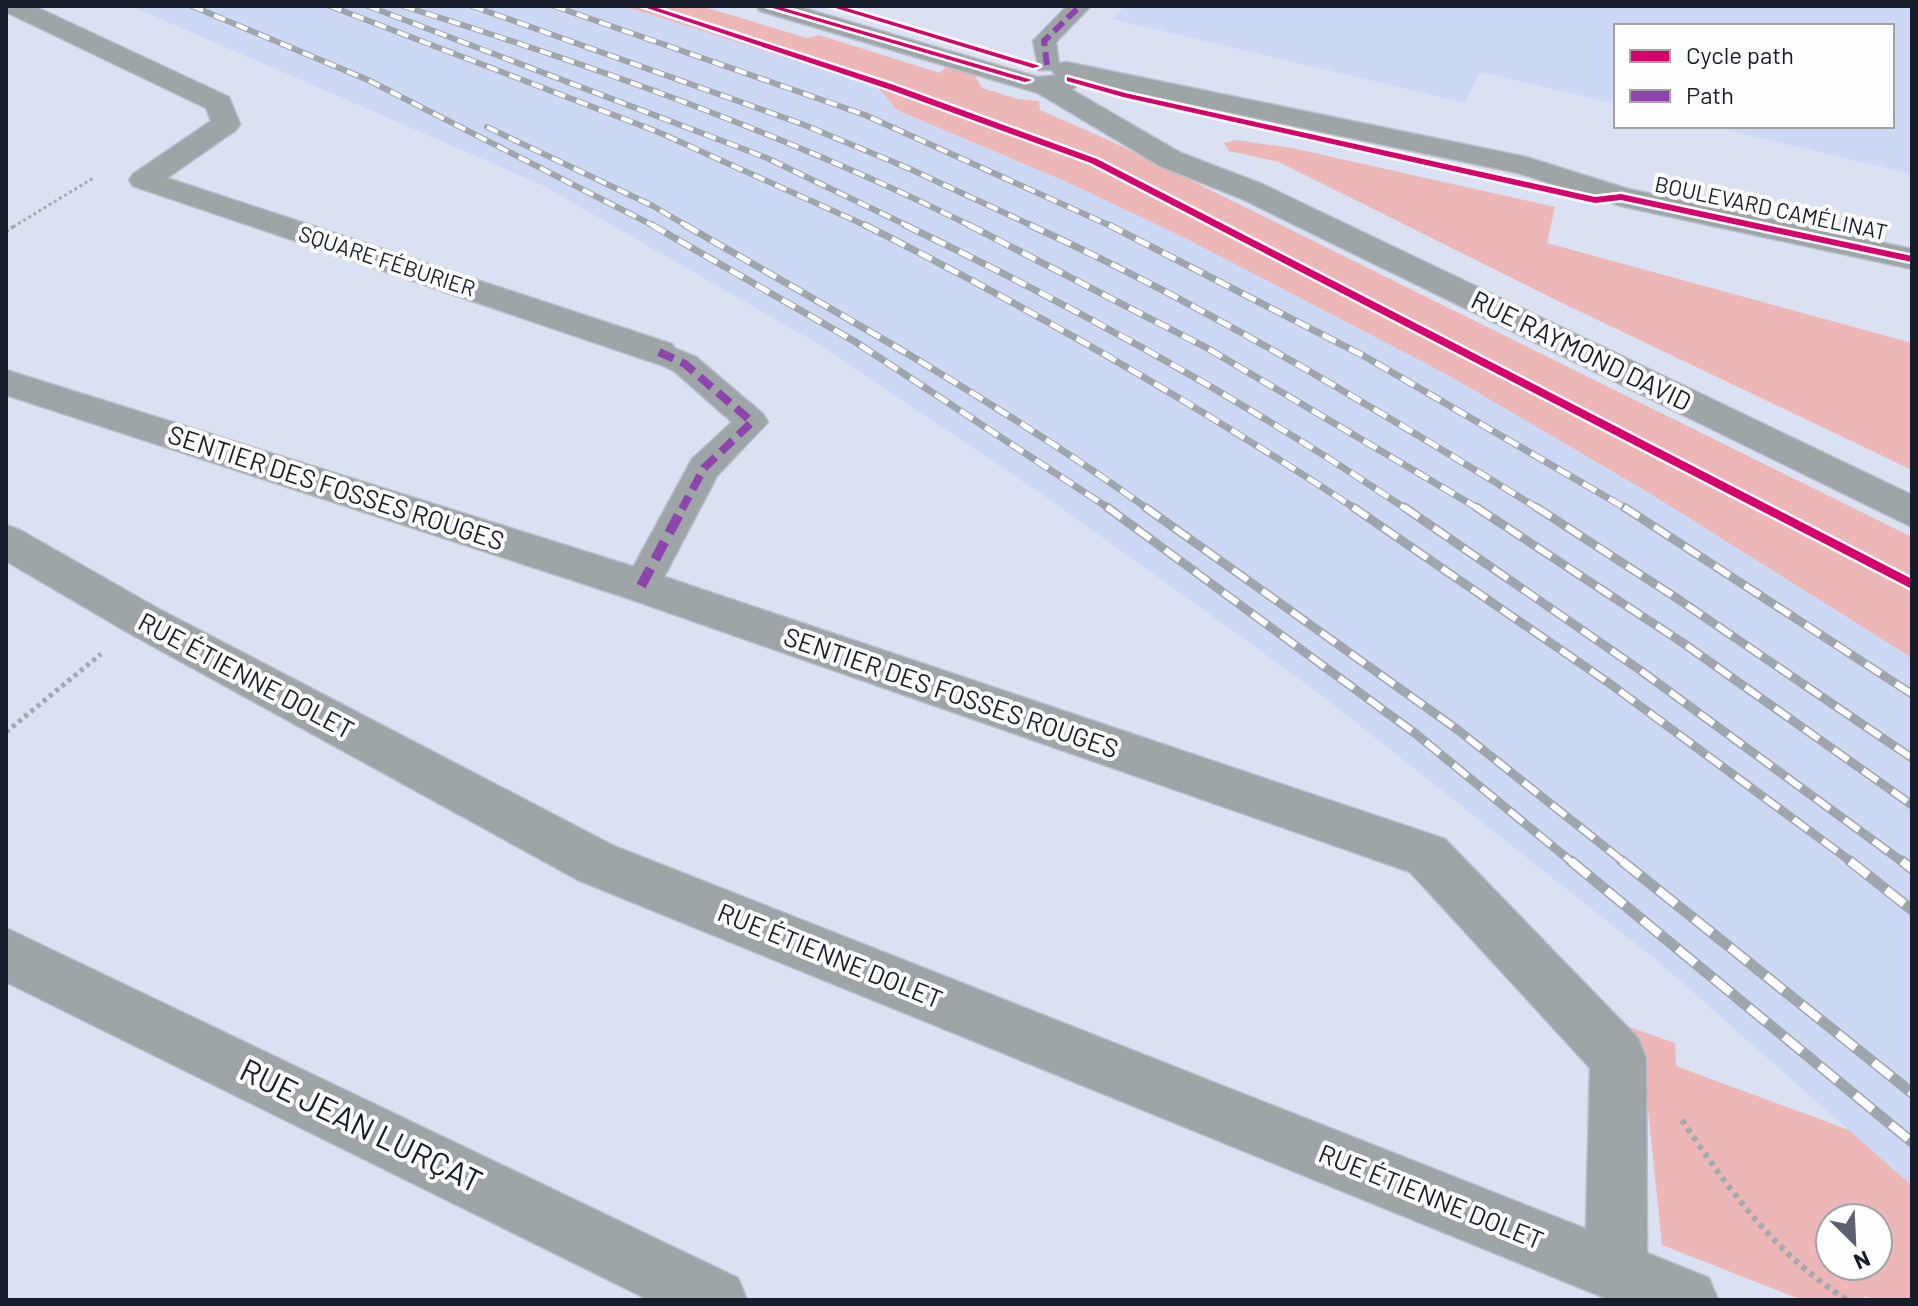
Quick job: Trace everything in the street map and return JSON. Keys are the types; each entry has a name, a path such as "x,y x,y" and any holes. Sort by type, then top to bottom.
{"main road":[{"name":"BOULEVARD CAMÉLINAT","path":"769,6 1049,75"},
{"name":"BOULEVARD CAMÉLINAT","path":"832,6 1049,75"},
{"name":"RUE RAYMOND DAVID","path":"1049,75 1182,167 1209,179 1251,191 1912,512"}],"street":[{"name":"SQUARE FÉBURIER","path":"13,6 219,103 226,124 144,180 659,352 685,364 752,422 704,468 641,586"},
{"path":"1049,75 1044,41 1080,6"},
{"name":"BOULEVARD CAMÉLINAT","path":"1049,75 1139,83 1526,166 1621,197 1912,259"},
{"name":"SENTIER DES FOSSES ROUGES","path":"6,382 641,586 1427,855 1618,1058"},
{"name":"RUE ÉTIENNE DOLET","path":"6,541 142,620 596,863 1687,1300"},
{"name":"RUE JEAN LURÇAT","path":"6,954 716,1300"},
{"path":"1616,1271 1618,1058"}],"path":[{"path":"6,231 95,177"},
{"path":"6,732 109,647"},
{"path":"1618,1058 1673,1107 1765,1236 1826,1289 1847,1300"}],"shaded area":[{"path":"131,6 624,6 878,87 897,110 1067,182 1183,237 1448,375 1651,494 1912,658 1912,1186 1660,963 1316,691 1056,504 820,345 542,185"},
{"path":"624,6 701,6 807,38 819,35 940,73 950,63 971,69 982,88 1018,99 1039,101 1040,110 1115,143 1912,537 1912,658 1651,494 1448,375 1183,237 1067,182 897,110 878,87"},
{"path":"1125,6 1912,6 1912,174 1718,128 1894,128 1894,24 1614,24 1614,104 1480,72 1465,103 1112,19"},
{"path":"1236,140 1292,148 1555,207 1547,243 1912,343 1912,470 1558,301 1279,162 1229,151 1224,143"},
{"path":"1601,1017 1675,1043 1676,1066 1849,1130 1912,1186 1912,1300 1874,1300 1865,1296 1864,1300 1802,1300 1662,1245 1643,1061"}],"railway":[{"path":"192,6 368,80 656,227"},
{"path":"330,6 658,132 868,226"},
{"path":"368,6 767,158 910,227"},
{"path":"403,6 548,53 692,105 834,163 971,226"},
{"path":"472,6 802,124 910,169 1035,227"},
{"path":"554,6 865,115 1112,227"},
{"path":"487,127 653,206 689,227"},
{"path":"652,225 854,341 1107,507"},
{"path":"685,225 978,397 1148,509"},
{"path":"905,225 1034,289 1161,358 1285,431 1406,509"},
{"path":"1030,225 1225,324 1352,396 1539,509"},
{"path":"868,226 1114,360 1355,508"},
{"path":"971,226 1207,348 1479,509"},
{"path":"1112,227 1364,356 1627,509"},
{"path":"1107,507 1416,734 1573,863"},
{"path":"1145,507 1458,730 1625,863"},
{"path":"1404,507 1640,670 1904,863"},
{"path":"1476,507 1683,643 1912,805"},
{"path":"1536,507 1912,758"},
{"path":"1624,507 1912,694"},
{"path":"1355,508 1609,683 1853,863"},
{"path":"1571,861 1912,1142"},
{"path":"1622,861 1912,1093"},
{"path":"1850,861 1912,910"},
{"path":"1902,861 1912,869"}],"marked path":[{"path":"1047,65 1044,41 1080,6"},
{"path":"641,586 704,468 752,422 685,364 659,352"}],"cycle path":[{"path":"644,6 891,87 1094,161 1912,584"},
{"path":"769,6 1028,80"},
{"path":"832,6 1036,66"},
{"path":"1070,79 1123,95 1595,200 1621,197 1912,259"}]}
